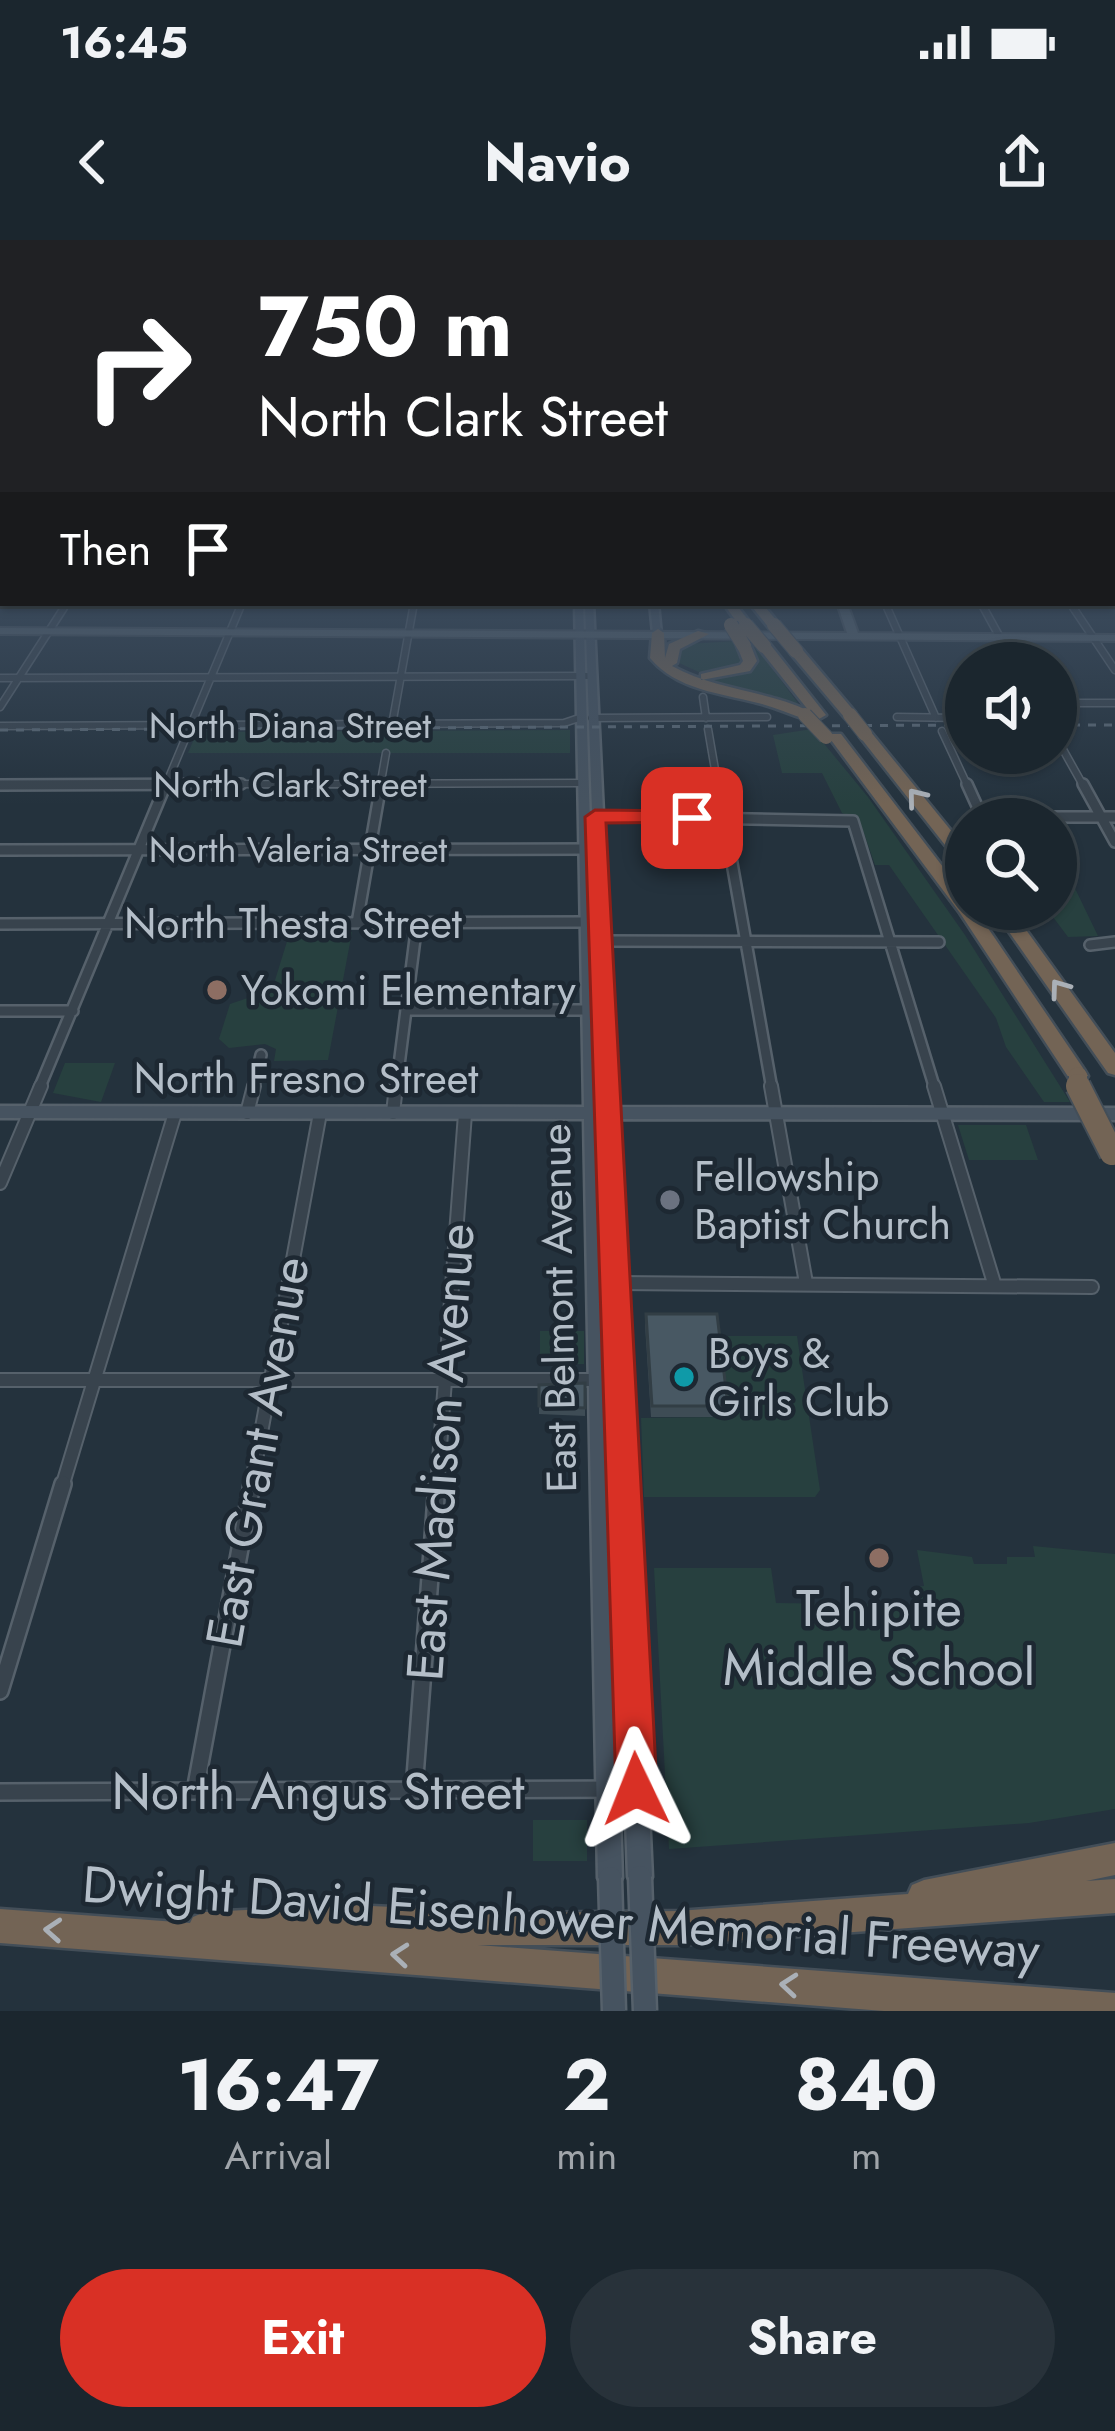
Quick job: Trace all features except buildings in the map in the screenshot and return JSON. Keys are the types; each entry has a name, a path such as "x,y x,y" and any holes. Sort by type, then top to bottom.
{"highway":[{"path":"658,640 658,662 673,675 774,700 812,715"},
{"path":"661,640 670,663 694,675 731,675 748,664 742,640"},
{"path":"670,663 674,647 690,640"},
{"path":"756,640 945,881"},
{"path":"790,640 945,834"},
{"path":"980,930 1078,1076 1078,1094 1114,1148"},
{"path":"1017,930 1115,1068"},
{"path":"835,1914 1115,1858"},
{"path":"106,1933 350,1922 590,1931 1115,1896"},
{"name":"Dwight David Eisenhower Memorial Freeway","path":"0,1926 1114,2011"}],"main road":[{"name":"East Belmont Avenue","path":"582,640 590,849 585,922 588,1010 616,1283 609,1379 636,1789 645,2011"},
{"name":"East Belmont Avenue","path":"584,676 578,701 585,718 581,784 589,816"},
{"name":"East Belmont Avenue","path":"590,849 602,941 614,2011"},
{"name":"North Fresno Street","path":"0,1112 1115,1114"}],"street":[{"path":"0,706 43,640"},
{"path":"0,1183 226,640"},
{"path":"392,725 408,640"},
{"path":"902,640 936,718"},
{"path":"1095,640 1115,670"},
{"path":"0,678 584,676"},
{"path":"703,697 806,1283"},
{"path":"1077,703 1115,703"},
{"name":"North Diana Street","path":"0,726 564,723 585,718 707,724 767,717"},
{"path":"897,717 945,718"},
{"path":"942,731 973,798"},
{"path":"357,923 386,753"},
{"path":"1077,774 1115,842"},
{"name":"North Clark Street","path":"0,785 581,784"},
{"path":"589,816 850,818 994,1283"},
{"path":"1077,817 1115,817"},
{"name":"North Valeria Street","path":"0,850 590,849"},
{"name":"North Thesta Street","path":"0,924 585,922"},
{"path":"393,1112 417,923"},
{"path":"602,941 939,942"},
{"path":"1090,945 1115,942"},
{"path":"406,1010 588,1010"},
{"path":"0,1011 73,1011"},
{"path":"247,1113 261,1055"},
{"path":"0,1691 175,1113"},
{"name":"East Grant Avenue","path":"195,1791 320,1113"},
{"name":"East Madison Avenue","path":"414,1790 465,1114"},
{"path":"616,1283 1092,1287"},
{"path":"0,1380 609,1379"},
{"name":"North Angus Street","path":"0,1792 636,1789"}],"green space":[{"path":"735,641 744,661 740,667 703,674 677,662 676,651 688,644"},
{"path":"745,641 760,652 800,706 696,677 745,673 752,664"},
{"path":"812,729 868,797 945,907 945,930 961,930 1070,1102 1044,1102 1006,1047 996,1018 889,865 875,865 859,819 842,813 822,773 782,773 773,735"},
{"path":"570,730 570,753 188,753 197,732"},
{"path":"1077,892 1098,936 1068,937 1063,930 1077,930"},
{"path":"352,932 328,1060 274,1061 276,1049 265,1044 229,1048 219,1039 230,1004 272,990 289,935"},
{"path":"65,1063 115,1063 101,1102 53,1093"},
{"path":"958,1125 1026,1125 1038,1160 969,1160"},
{"path":"540,1331 584,1331 584,1364 540,1364"},
{"path":"716,1336 797,1336 820,1490 815,1497 644,1497 641,1418 724,1417"},
{"path":"1033,1546 1115,1554 1115,1809 1029,1823 669,1849 654,1568 771,1568 776,1603 915,1605 913,1587 924,1586 917,1550 972,1557 974,1564 1007,1564 1007,1557 1035,1557"},
{"path":"533,1820 587,1820 587,1861 533,1861"}],"railway":[{"path":"0,730 945,725"},
{"path":"1077,725 1115,725"}],"place":[{"name":"Yokomi Elementary","path":"217,990"},
{"name":"Fellowship Baptist Church","path":"670,1200"},
{"name":"Boys & Girls Club","path":"684,1377"},
{"name":"Tehipite Middle School","path":"879,1558"}],"route":[{"path":"636,1789 595,817 692,818"}]}
